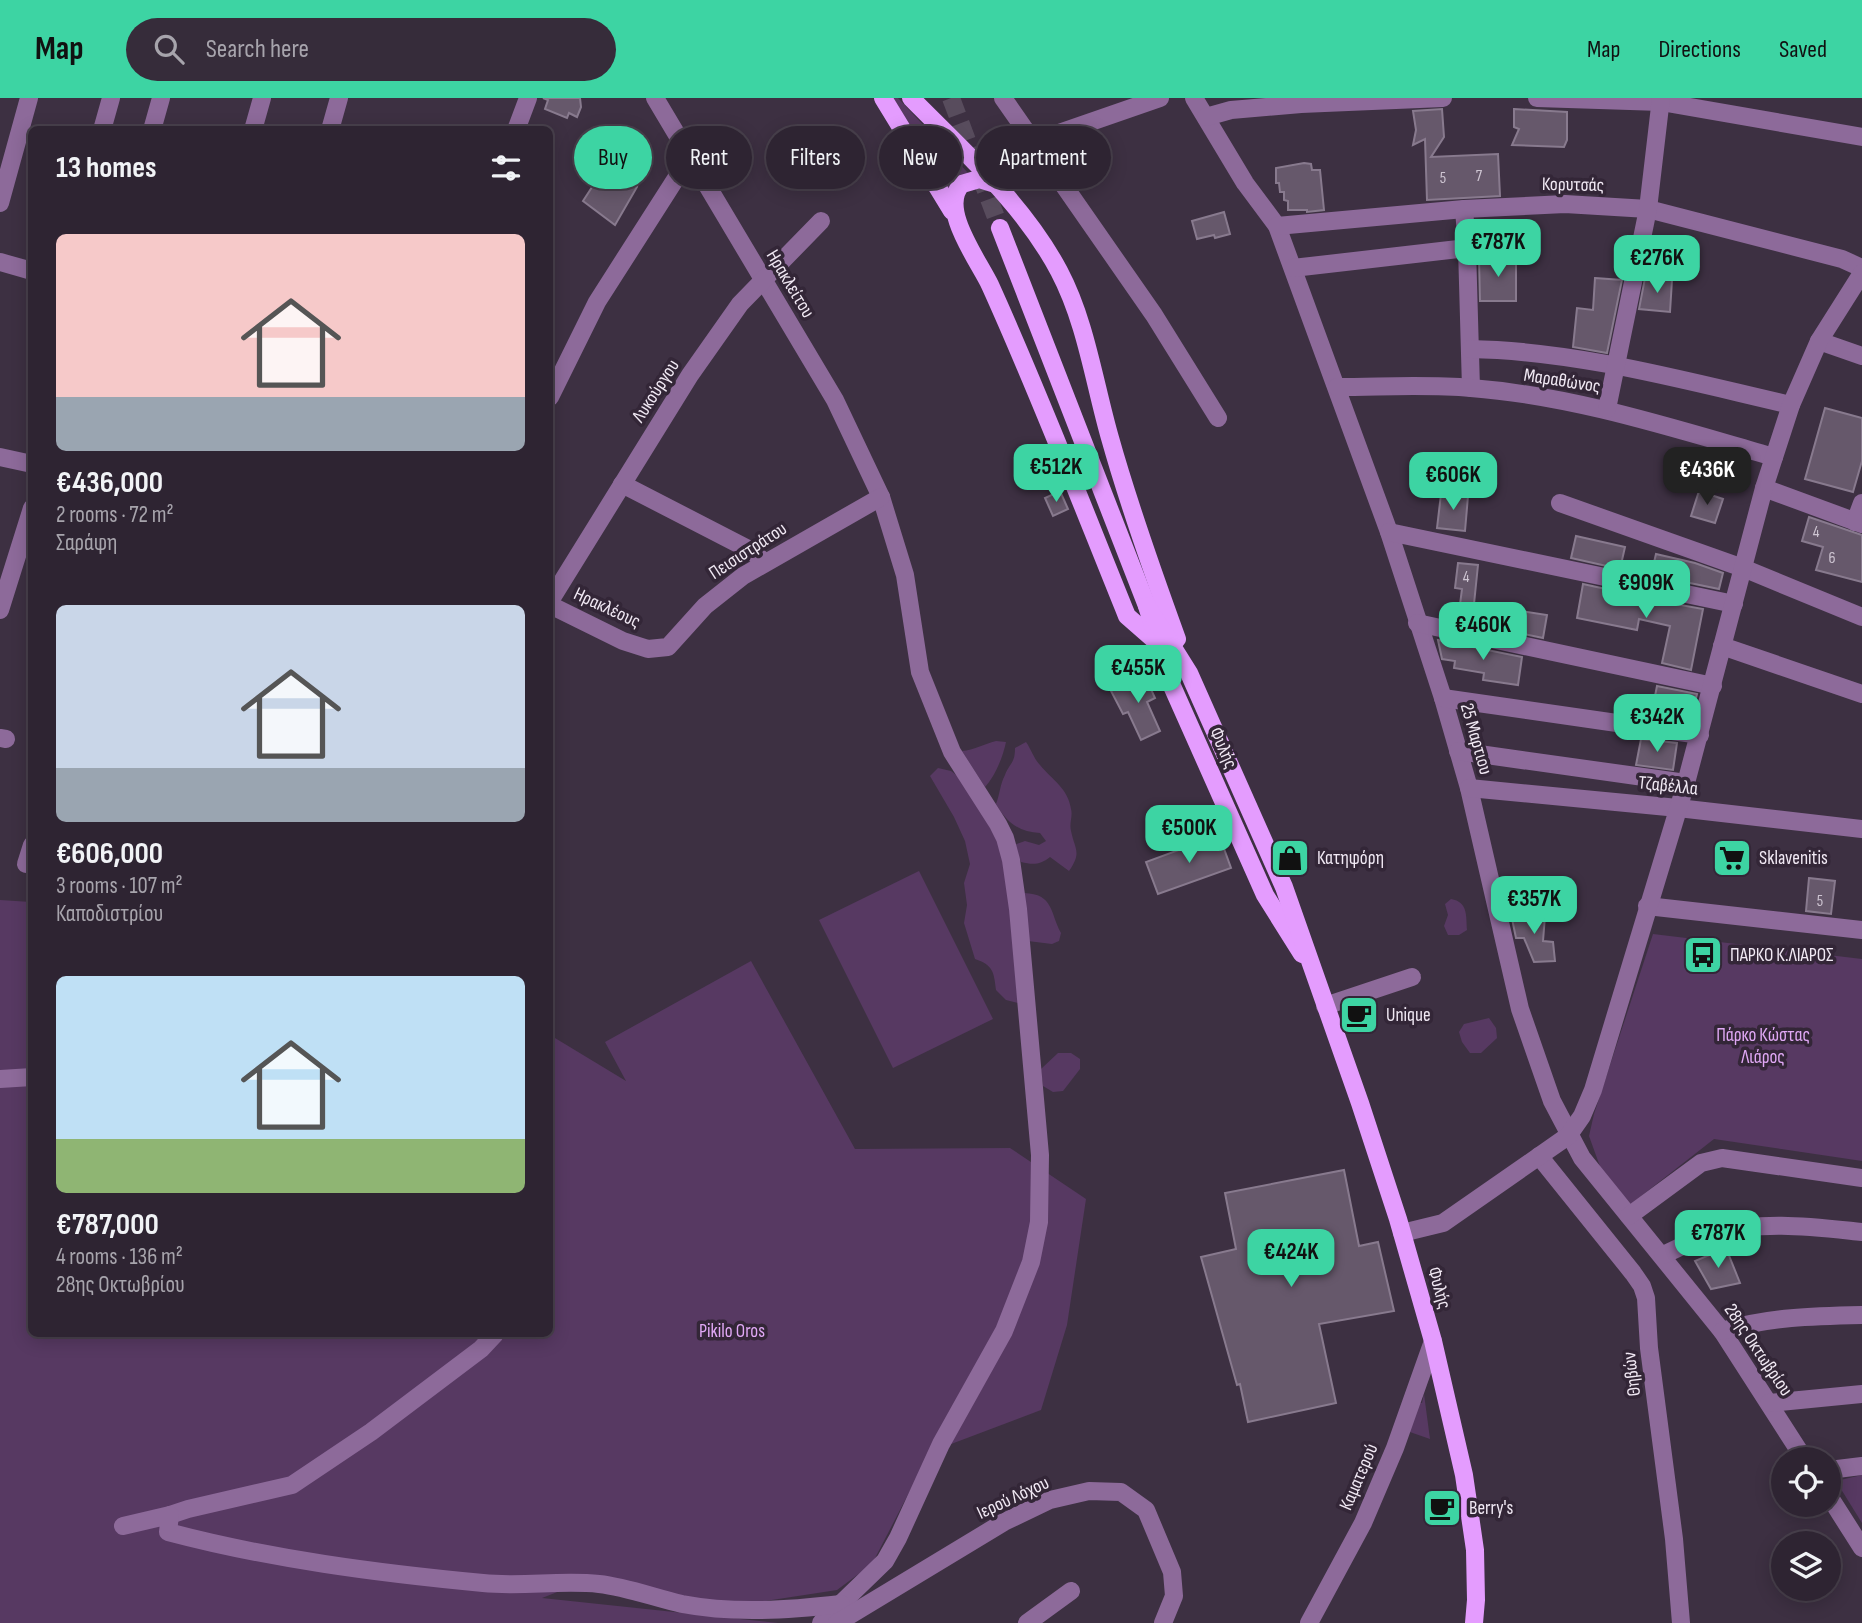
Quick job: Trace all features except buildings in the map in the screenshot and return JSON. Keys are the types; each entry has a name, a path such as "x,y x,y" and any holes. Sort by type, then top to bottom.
{"main road":[{"path":"883,98 954,214 989,282 1024,361 1127,616 1159,644"},
{"path":"911,98 976,165"},
{"path":"954,214 953,196 962,184 976,180"},
{"path":"999,189 1035,233 1068,290 1087,345 1110,439 1142,541 1189,673"},
{"name":"Φυλής","path":"1000,228 1147,606 1172,686 1265,895 1315,975"},
{"name":"Φυλής","path":"1147,606 1189,673 1284,887 1360,1103 1402,1233 1433,1341 1464,1475 1476,1570 1474,1623"}],"street":[{"path":"0,203 29,98"},
{"path":"103,126 111,98"},
{"path":"153,126 161,98"},
{"path":"254,126 262,98"},
{"path":"331,126 339,98"},
{"path":"518,126 528,98"},
{"name":"Ηρακλείτου","path":"655,98 671,126"},
{"path":"1003,98 1022,126"},
{"path":"1079,126 1160,98"},
{"name":"25 Μαρτιου","path":"1194,98 1245,183 1277,226 1337,387 1389,532 1443,698 1469,789 1520,1009 1543,1079 1568,1136"},
{"path":"1206,117 1231,110 1370,99 1443,98"},
{"path":"1537,98 1661,100 1862,137"},
{"path":"1606,409 1648,209 1661,100"},
{"path":"553,391 597,302 669,189"},
{"name":"Ηρακλείτου","path":"708,189 835,400 881,497 905,575 920,672 951,751 998,824 1008,850 1018,909 1041,1184 1039,1222 1031,1262 1004,1331 941,1444 885,1561 821,1623"},
{"path":"1066,189 1154,315 1218,418"},
{"name":"Κορυτσάς","path":"1277,226 1464,209 1565,204 1648,209 1842,259 1862,270"},
{"path":"1464,209 1471,388"},
{"name":"Λυκούργου","path":"553,598 711,344 740,304 821,221"},
{"path":"1293,268 1467,248"},
{"path":"0,262 28,270"},
{"path":"1402,1233 1443,1223 1568,1136 1582,1116 1593,1090 1686,783 1764,488 1791,405 1819,341 1862,270"},
{"path":"1819,341 1862,356"},
{"path":"1471,349 1500,350 1617,365 1791,405"},
{"name":"Μαραθώνος","path":"1337,387 1471,388 1606,409 1774,457"},
{"path":"0,457 28,463"},
{"path":"622,484 752,551 764,562"},
{"path":"1764,488 1859,523 1862,503"},
{"name":"Πεισιστράτου","path":"648,649 668,647 705,606 764,562 881,497"},
{"path":"1560,503 1743,568 1862,617"},
{"path":"0,610 28,521"},
{"path":"1389,532 1734,604"},
{"name":"Ηρακλέους","path":"553,605 623,641 648,649"},
{"path":"1417,623 1713,686"},
{"path":"1722,646 1862,694"},
{"path":"1443,698 1700,735"},
{"path":"1458,751 1686,783"},
{"name":"Τζαβέλλα","path":"1469,789 1678,808 1862,829"},
{"path":"26,864 28,858"},
{"path":"1647,906 1862,930"},
{"path":"1325,1006 1412,977"},
{"path":"0,1079 28,1077"},
{"name":"28ης Οκτωβρίου","path":"1568,1136 1582,1158 1722,1331 1797,1447"},
{"name":"Θηβών","path":"1539,1156 1633,1273 1646,1298 1649,1348 1674,1539 1681,1623"},
{"path":"1629,1216 1701,1163 1722,1158 1862,1178"},
{"path":"1663,1255 1712,1234 1756,1226 1808,1226 1862,1232"},
{"path":"1722,1331 1750,1322 1862,1315"},
{"path":"123,1526 292,1485 370,1432 481,1349 492,1337"},
{"name":"Καματερού","path":"1309,1623 1363,1523 1395,1448 1433,1341"},
{"path":"1769,1403 1862,1394"},
{"path":"1841,1469 1862,1466"},
{"name":"Ιερού Λόχου","path":"837,1623 1004,1522 1050,1500 1089,1491 1121,1492 1146,1510 1172,1572 1174,1596 1163,1623"},
{"path":"1841,1515 1862,1548"},
{"path":"170,1516 168,1532 280,1556 378,1570 485,1584 601,1584 684,1604 728,1610 774,1610 841,1604"},
{"path":"1027,1623 1071,1591"}],"green space":[{"path":"890,98 898,98 924,126 907,126"},
{"path":"962,167 969,174 962,176"},
{"path":"996,741 1006,742 998,766 985,787 962,751"},
{"path":"1026,742 1038,763 1067,795 1076,847 1076,855 1069,871 1050,857 1036,864 1021,862 1014,845 1025,841 1039,845 1046,841 1040,833 1026,831 1014,825 996,804 1015,748"},
{"path":"938,768 951,771 963,780 1001,847 1007,878 1018,1003 1006,1000 996,990 992,970 975,959 964,923 967,905 964,883 970,864 965,841 930,776"},
{"path":"919,871 993,1019 893,1068 819,920"},
{"path":"1024,893 1041,897 1050,906 1061,933 1059,941 1052,944 1028,941"},
{"path":"1451,899 1461,903 1466,914 1467,930 1459,935 1448,935 1444,926 1448,915 1445,904"},
{"name":"Pikilo Oros","path":"0,900 28,902 28,1337 553,1337 553,1037 626,1081 605,1042 751,961 855,1149 1010,1148 1086,1199 1067,1325 1041,1410 930,1452 872,1564 837,1590 753,1603 703,1601 588,1580 542,1598 778,1623 0,1623"},
{"name":"Πάρκο Κώστας Λιάρος","path":"1653,934 1862,959 1862,1161 1714,1139 1631,1204 1602,1172 1589,1136"},
{"path":"1489,1018 1496,1028 1497,1038 1481,1053 1470,1053 1459,1032 1464,1024"},
{"path":"1058,1053 1071,1053 1080,1059 1080,1069 1063,1091 1053,1092 1043,1086 1041,1069"},
{"path":"1424,1394 1430,1439 1407,1431 1417,1403 1422,1403"},
{"path":"1862,1475 1862,1523 1841,1489 1841,1480"}],"tunnel":[{"path":"951,98 1000,228"}],"place":[{"name":"Κατηφόρη","path":"1290,858"},
{"name":"Sklavenitis","path":"1732,858"},
{"name":"ΠΑΡΚΟ Κ.ΛΙΑΡΟΣ","path":"1703,955"},
{"name":"Unique","path":"1359,1015"},
{"name":"Berry's","path":"1442,1508"}]}
